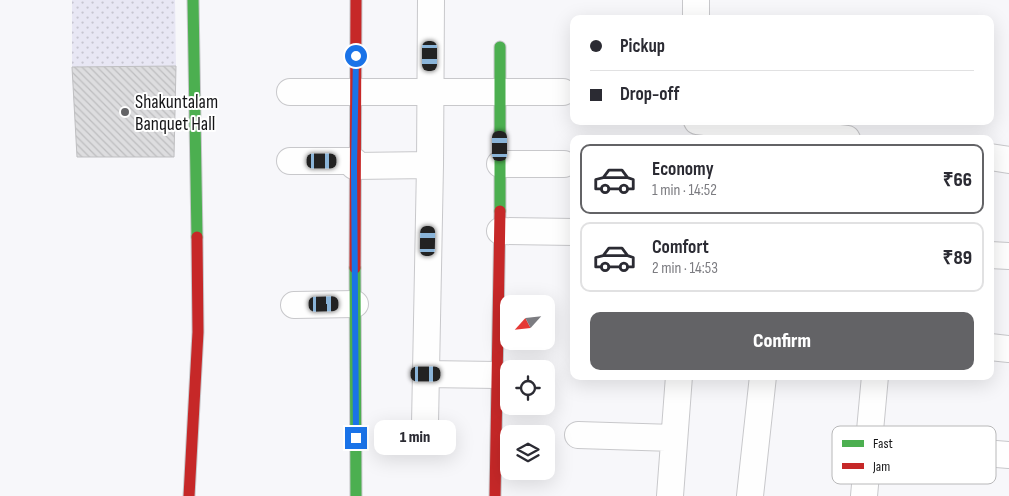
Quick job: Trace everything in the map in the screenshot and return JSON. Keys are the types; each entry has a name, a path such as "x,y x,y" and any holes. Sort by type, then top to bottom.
{"street":[{"path":"189,496 198,332 193,0"},
{"path":"356,0 354,163 356,496"},
{"path":"425,424 431,0"},
{"path":"696,0 696,15"},
{"path":"495,496 500,231 500,47"},
{"path":"290,92 563,92"},
{"path":"721,125 784,135"},
{"path":"994,158 1009,160"},
{"path":"290,161 430,165"},
{"path":"500,164 564,164"},
{"path":"500,231 570,232"},
{"path":"994,255 1009,256"},
{"path":"294,305 355,304"},
{"path":"994,347 1009,349"},
{"path":"426,374 497,375"},
{"path":"670,496 678,380"},
{"path":"750,496 763,380"},
{"path":"870,426 875,380"},
{"path":"578,435 674,438"},
{"path":"996,454 1009,455"}],"shaded area":[{"path":"72,0 175,0 176,66 72,67"}],"building":[{"name":"Shakuntalam Banquet Hall","path":"176,66 174,157 77,157 72,67"}],"traffic: fast":[{"path":"193,0 197,237"},
{"path":"500,47 500,211"},
{"path":"355,268 356,496"}],"traffic: jam":[{"path":"355,268 356,0"},
{"path":"495,496 500,211"},
{"path":"189,496 198,332 197,237"}],"place":[{"name":"Shakuntalam Banquet Hall","path":"125,112"}],"route":[{"path":"356,56 354,166 356,438"}]}
